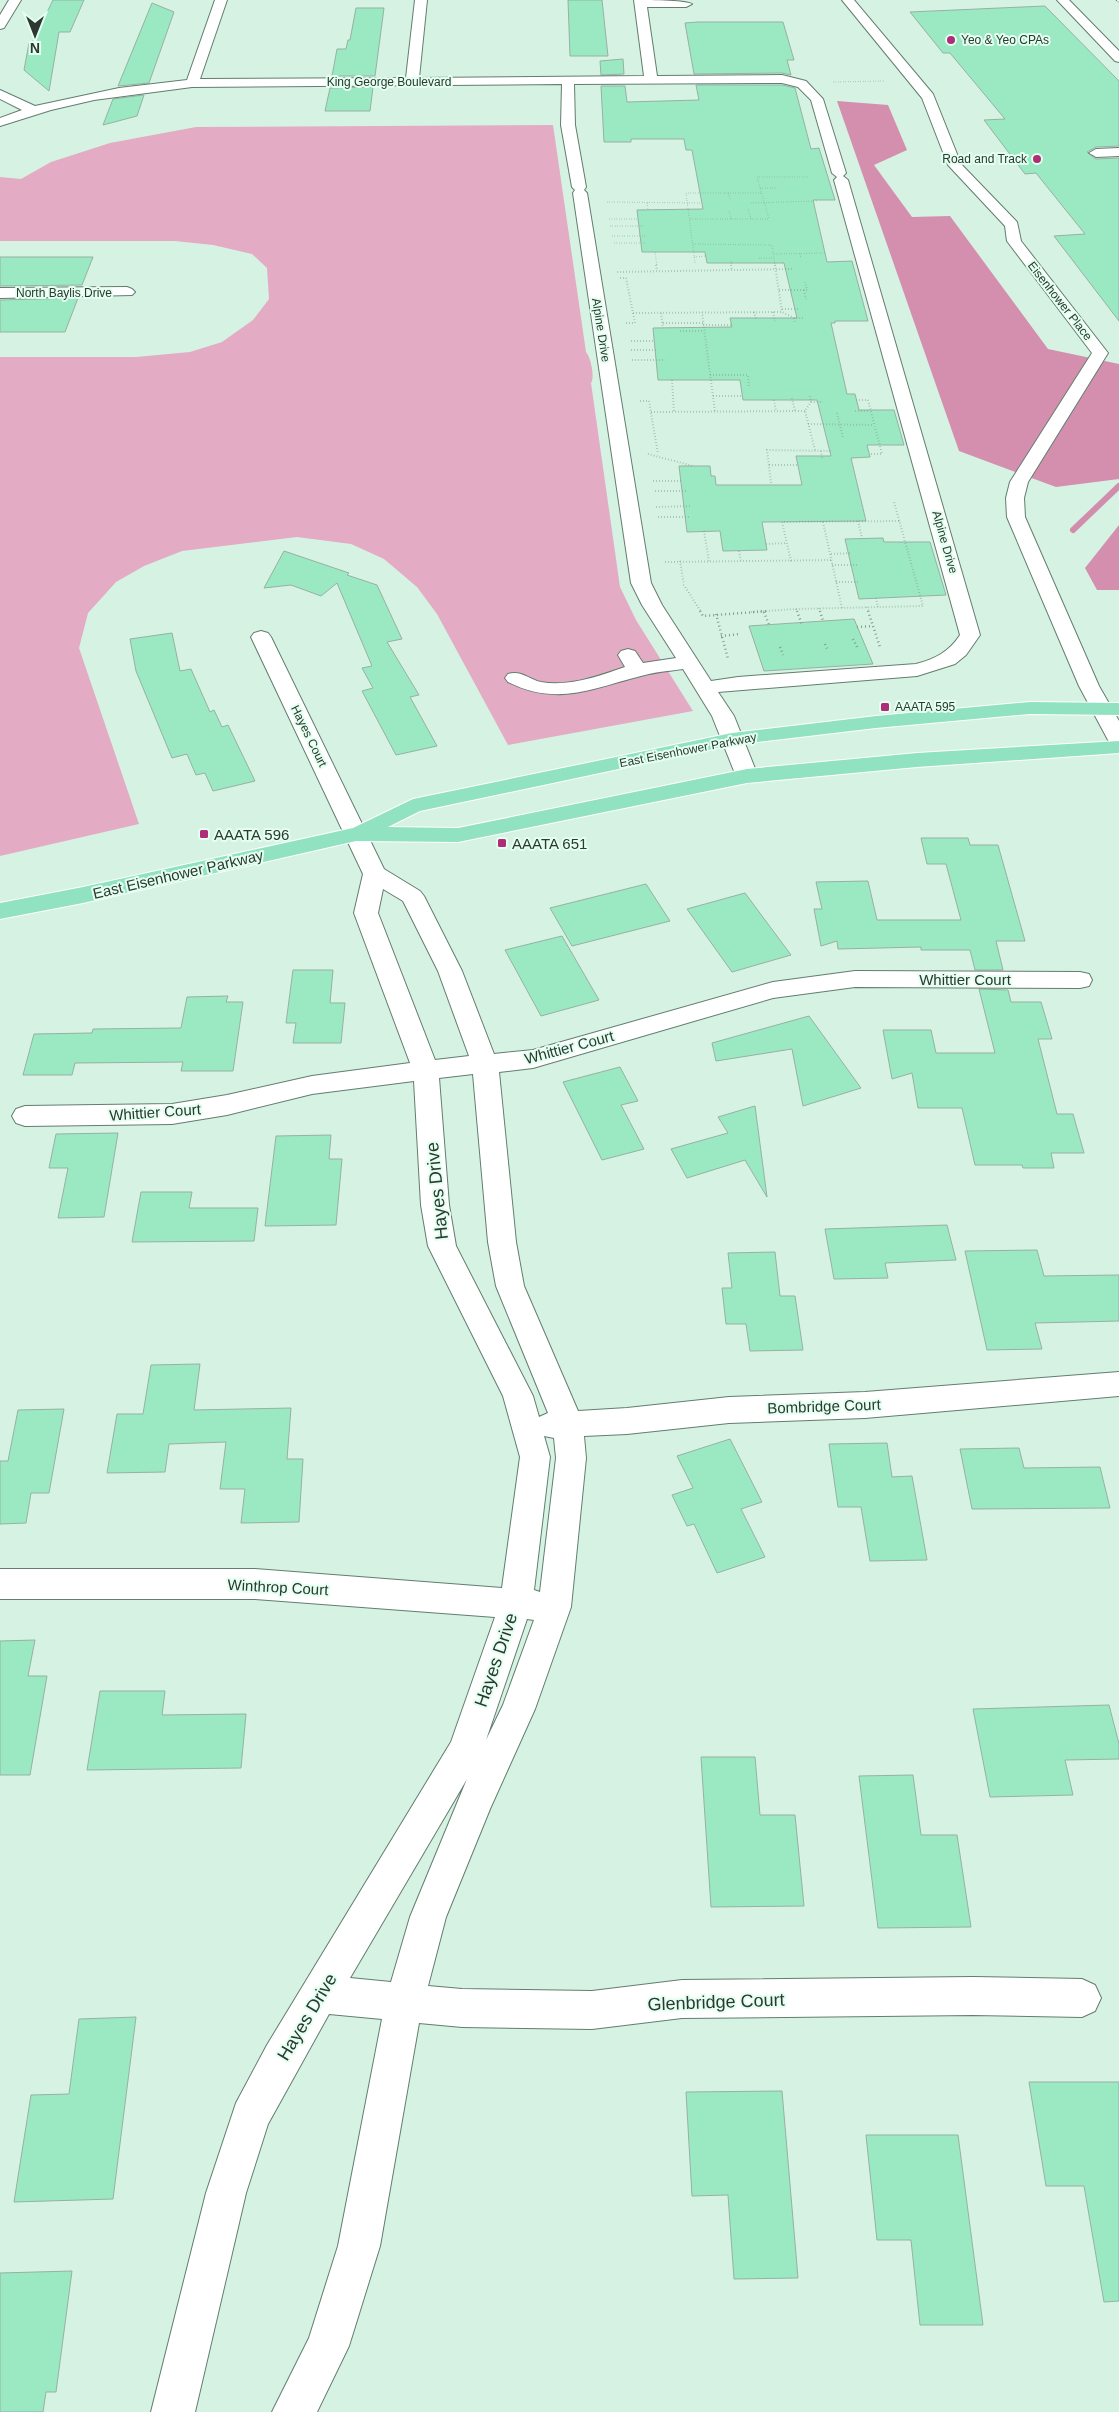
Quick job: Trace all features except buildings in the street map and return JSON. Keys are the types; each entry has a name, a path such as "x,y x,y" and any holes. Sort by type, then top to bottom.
{"main road":[{"name":"East Eisenhower Parkway","path":"356,834 413,806 732,739 876,722 1030,708 1110,709"},
{"name":"East Eisenhower Parkway","path":"0,911 83,895 356,834 458,835 602,804 747,776 917,760 1119,747"}],"street":[{"path":"0,26 15,0"},
{"path":"192,83 221,0"},
{"path":"412,81 421,0"},
{"name":"Eisenhower Place","path":"848,0 928,97 955,165 1012,225 1014,241 1100,353 1019,482 1015,507 1016,517 1089,686 1110,709"},
{"path":"1063,0 1119,58"},
{"path":"651,80 641,2 686,4"},
{"name":"King George Boulevard","path":"0,122 32,110 132,89 192,83 782,79"},
{"name":"Alpine Drive","path":"704,688 738,683 917,670 944,662 959,652 970,635 817,99 802,84 782,79"},
{"name":"Alpine Drive","path":"568,81 568,125 641,583 652,605 722,716 747,776"},
{"path":"0,94 32,110"},
{"path":"1096,153 1119,152"},
{"name":"North Baylis Drive","path":"0,293 127,292"},
{"name":"Hayes Court","path":"262,637 356,834"},
{"path":"515,678 539,688 558,690 617,677 633,662 687,662"},
{"path":"1110,709 1119,740"},
{"path":"294,2412 328,2346 359,2246 404,2002 428,1917 475,1801 518,1709 555,1607 572,1458 568,1424 510,1286 502,1242 485,1064 450,971 412,896 375,874 356,834"},
{"name":"Hayes Drive","path":"173,2412 226,2193 250,2117 281,2059 322,1994 465,1750 516,1604 535,1457 528,1426 518,1396 442,1246 435,1205 426,1071 366,913 375,874"},
{"name":"Whittier Court","path":"25,1116 172,1114 227,1105 312,1085 379,1075 532,1059 773,990 855,979 1080,980"},
{"name":"Bombridge Court","path":"528,1426 729,1410 865,1405 1119,1384"},
{"name":"Winthrop Court","path":"0,1584 255,1584 555,1607"},
{"name":"Glenbridge Court","path":"322,1994 462,2008 592,2010 682,1999 973,1996 1082,1998"}],"path":[{"path":"838,82 915,81"},
{"path":"690,219 769,219 757,177 809,177"},
{"path":"760,188 777,188"},
{"path":"695,263 686,193 762,193"},
{"path":"728,193 730,199"},
{"path":"788,199 790,203"},
{"path":"751,203 817,201"},
{"path":"602,202 702,203"},
{"path":"647,203 648,210"},
{"path":"748,209 751,219"},
{"path":"729,211 731,219"},
{"path":"604,219 638,219"},
{"path":"606,226 643,226"},
{"path":"609,236 647,236"},
{"path":"610,243 645,243"},
{"path":"693,244 772,245 782,311"},
{"path":"655,252 657,271"},
{"path":"774,254 826,254"},
{"path":"800,254 801,259"},
{"path":"694,256 706,256"},
{"path":"760,258 774,258"},
{"path":"730,262 732,270"},
{"path":"615,272 792,270"},
{"path":"626,278 635,323"},
{"path":"804,290 807,290 805,282"},
{"path":"779,290 804,290"},
{"path":"804,290 806,299"},
{"path":"633,313 774,312 798,310"},
{"path":"782,311 794,318 802,318"},
{"path":"702,312 715,412"},
{"path":"754,312 756,319"},
{"path":"774,312 775,321"},
{"path":"661,313 663,328"},
{"path":"794,318 795,323"},
{"path":"662,323 732,325"},
{"path":"680,331 704,331"},
{"path":"629,341 653,341"},
{"path":"622,350 658,350"},
{"path":"624,360 663,360"},
{"path":"710,375 748,375 749,387"},
{"path":"672,380 674,412"},
{"path":"713,396 743,396"},
{"path":"810,396 811,402 805,411 815,450"},
{"path":"792,398 795,411"},
{"path":"774,400 776,411"},
{"path":"856,400 868,400 882,454 869,454"},
{"path":"649,401 658,454 665,458 693,466"},
{"path":"811,402 822,402"},
{"path":"855,410 870,410"},
{"path":"651,412 805,411"},
{"path":"837,414 843,438"},
{"path":"808,424 874,425"},
{"path":"771,483 767,450 832,451"},
{"path":"821,451 822,458"},
{"path":"769,465 798,465"},
{"path":"652,481 681,481"},
{"path":"653,491 686,491"},
{"path":"680,562 684,585 703,616 796,609 923,606 894,502"},
{"path":"648,507 692,506"},
{"path":"650,517 689,517"},
{"path":"858,521 862,538"},
{"path":"791,561 782,522 900,521"},
{"path":"823,522 842,608"},
{"path":"704,531 709,561"},
{"path":"766,544 787,544"},
{"path":"738,551 741,561"},
{"path":"831,554 852,553"},
{"path":"664,562 832,560"},
{"path":"832,565 859,565"},
{"path":"836,582 859,582"},
{"path":"876,598 878,607"},
{"path":"867,607 880,648"},
{"path":"819,608 823,621"},
{"path":"796,609 802,625"},
{"path":"764,612 769,625"},
{"path":"716,614 726,659"},
{"path":"857,626 873,626"},
{"path":"721,636 740,634"},
{"path":"853,639 858,650"},
{"path":"825,644 828,652"},
{"path":"780,646 783,655"}],"shaded area":[{"path":"837,101 888,105 907,150 874,165 912,217 950,216 1048,349 1119,364 1119,479 1056,487 959,451"},
{"path":"553,125 586,352 592,368 593,376 591,383 620,587 636,620 693,711 508,745 437,614 417,587 384,559 351,544 297,537 182,551 144,566 116,582 88,613 79,648 139,824 0,856 0,357 136,357 190,352 222,342 253,320 269,299 267,268 252,254 213,245 175,241 0,241 0,177 21,179 51,162 110,143 196,127"},
{"path":"1119,525 1119,590 1097,590 1085,568"}],"waterway":[{"path":"1073,530 1119,486"}],"place":[{"name":"Yeo & Yeo CPAs","path":"951,40"},
{"name":"Road and Track","path":"1037,159"},
{"name":"AAATA 595","path":"885,707"},
{"name":"AAATA 596","path":"204,834"},
{"name":"AAATA 651","path":"502,843"}]}
